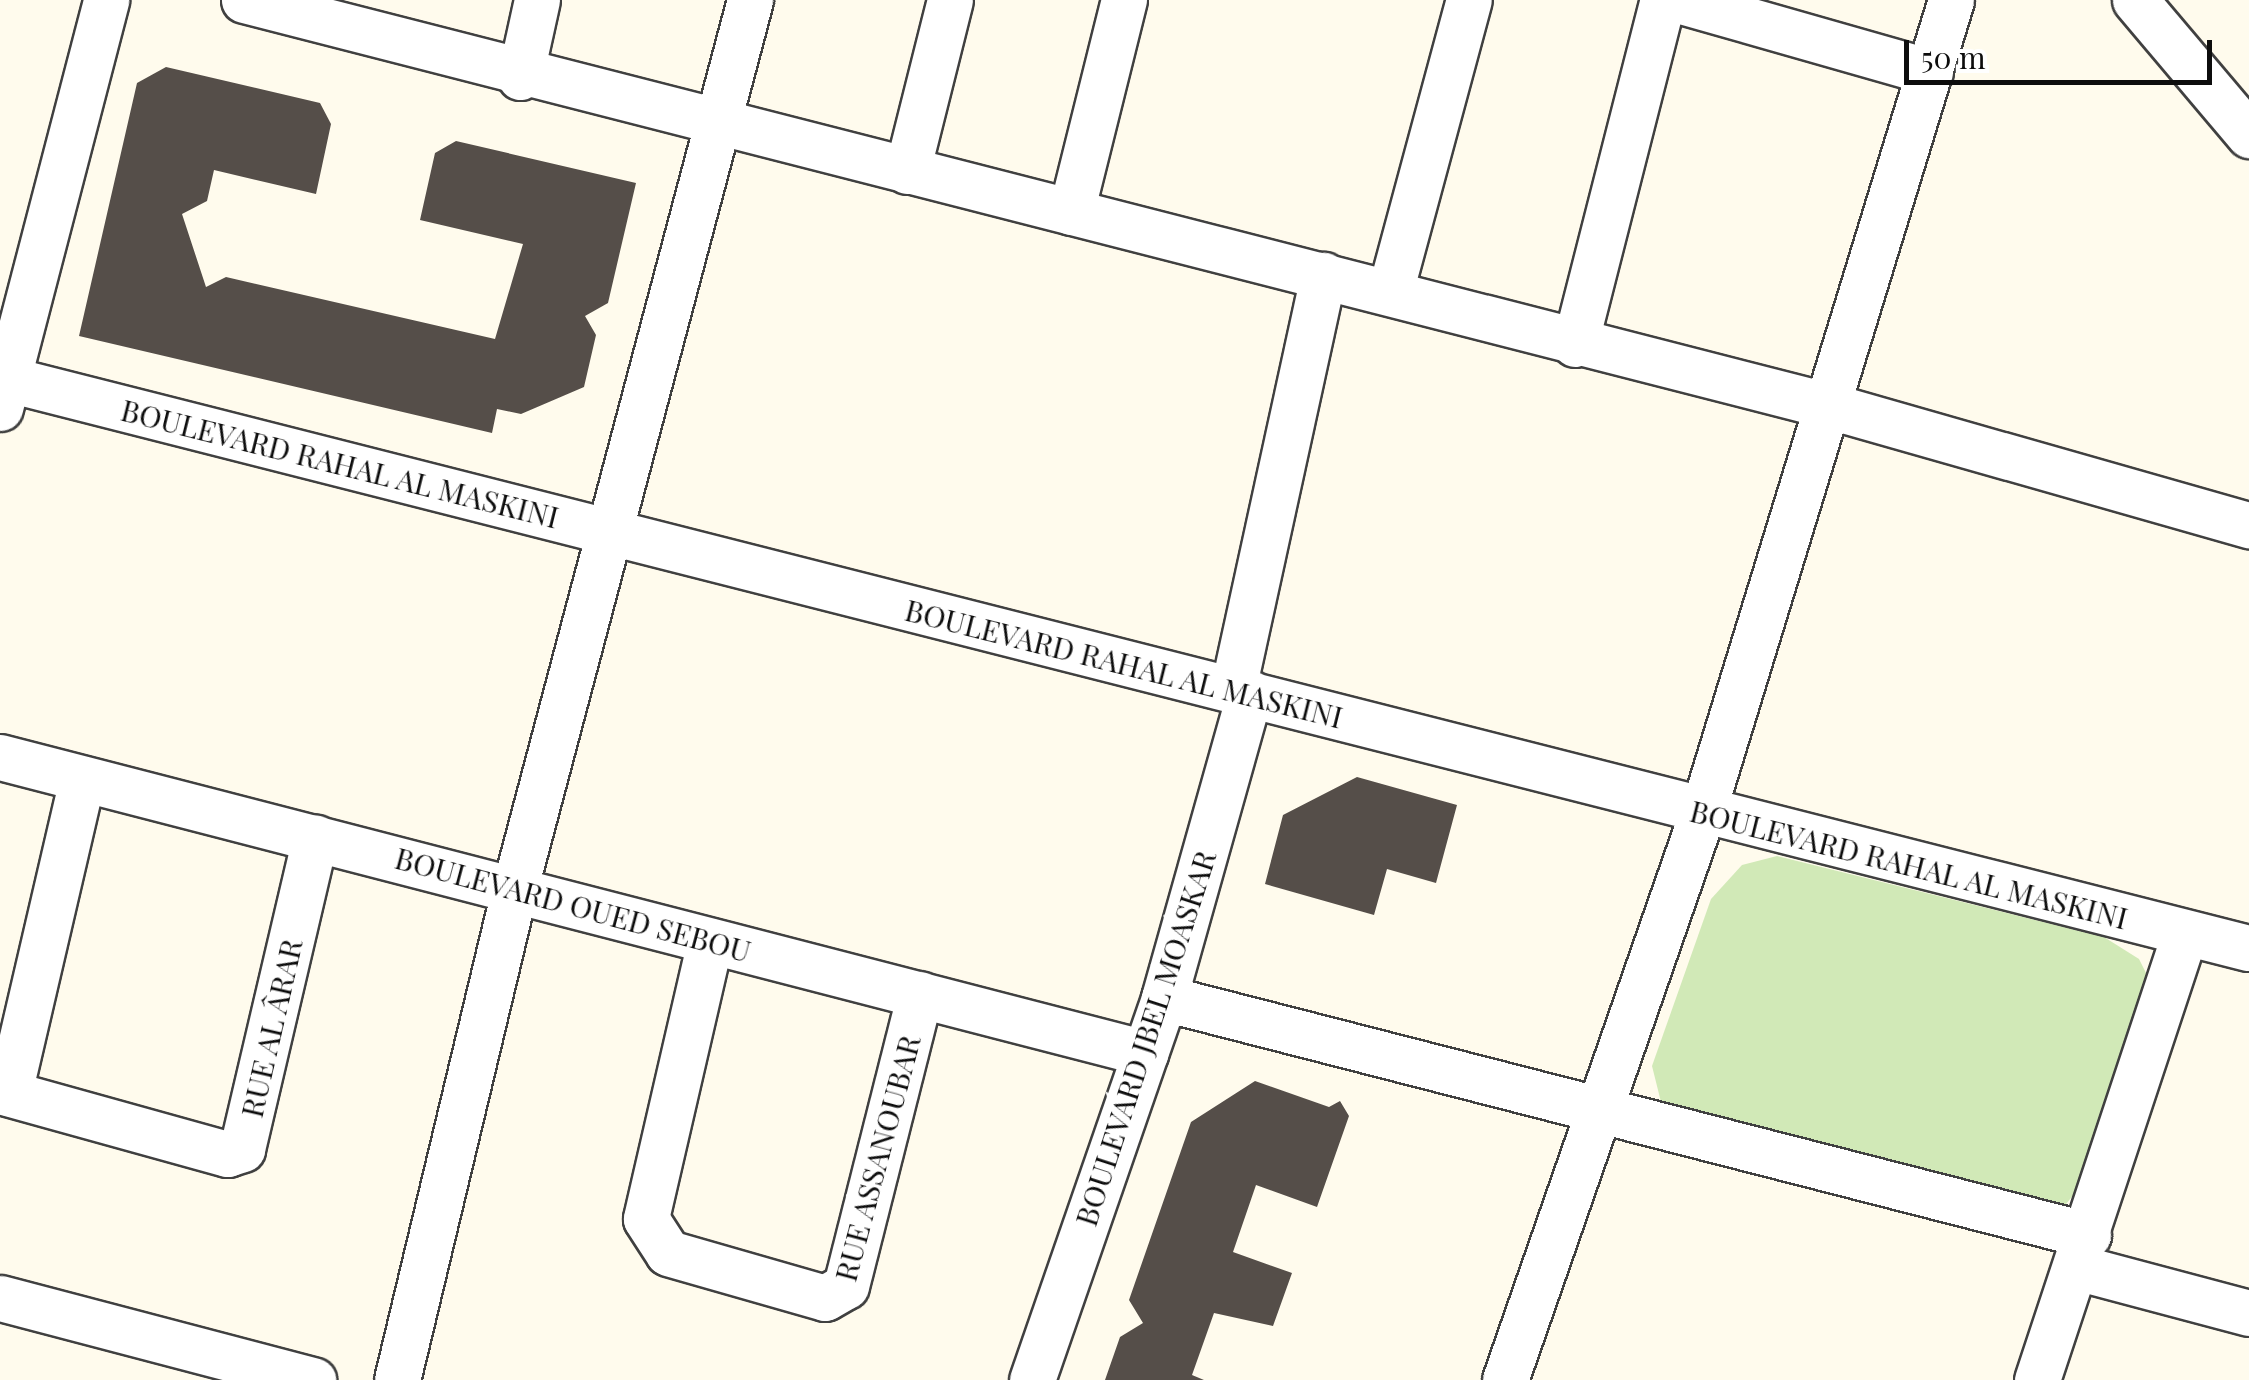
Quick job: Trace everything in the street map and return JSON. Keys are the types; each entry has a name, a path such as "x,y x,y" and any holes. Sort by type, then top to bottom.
{"street":[{"path":"2,388 106,0"},
{"path":"244,0 520,77 1323,275 1575,344 1830,406 2249,525"},
{"path":"520,77 537,0"},
{"path":"397,1380 515,887 750,0"},
{"path":"907,171 950,0"},
{"path":"1071,212 1124,0"},
{"path":"1390,292 1469,0"},
{"path":"1575,344 1663,0"},
{"path":"1678,0 1930,72"},
{"path":"1505,1380 1702,814 1830,406 1950,0"},
{"path":"2135,0 2249,134"},
{"name":"BOULEVARD JBEL MOASKAR","path":"1032,1380 1164,998 1242,691 1323,275"},
{"name":"BOULEVARD RAHAL AL MASKINI","path":"2,388 612,532 1242,691 1702,814 2249,948"},
{"name":"BOULEVARD OUED SEBOU","path":"0,757 515,887 1145,1053"},
{"path":"4,1092 82,780"},
{"name":"RUE AL ÂRAR","path":"4,1092 227,1154 242,1149 315,837"},
{"path":"2037,1380 2185,933"},
{"name":"RUE ASSANOUBAR","path":"710,941 646,1219 668,1254 825,1298 846,1286 920,994"},
{"path":"1164,998 1600,1110 2082,1251 2249,1313"},
{"path":"0,1298 313,1380"}],"green space":[{"path":"1777,856 2104,937 2139,959 2149,979 2090,1175 2066,1204 2053,1209 1662,1106 1652,1066 1711,899 1742,865"}],"building":[{"path":"166,67 320,103 331,124 316,194 214,170 207,201 182,214 206,287 226,277 495,339 523,244 420,220 435,153 456,141 636,183 608,303 585,316 596,335 584,387 521,414 497,409 492,433 79,336 137,83"},
{"path":"1357,777 1457,805 1436,883 1387,869 1374,915 1265,884 1283,815"},
{"path":"1255,1081 1329,1107 1340,1101 1349,1116 1317,1207 1256,1185 1233,1252 1292,1273 1273,1326 1214,1313 1192,1375 1204,1380 1105,1380 1120,1337 1143,1323 1129,1300 1191,1122"}]}
